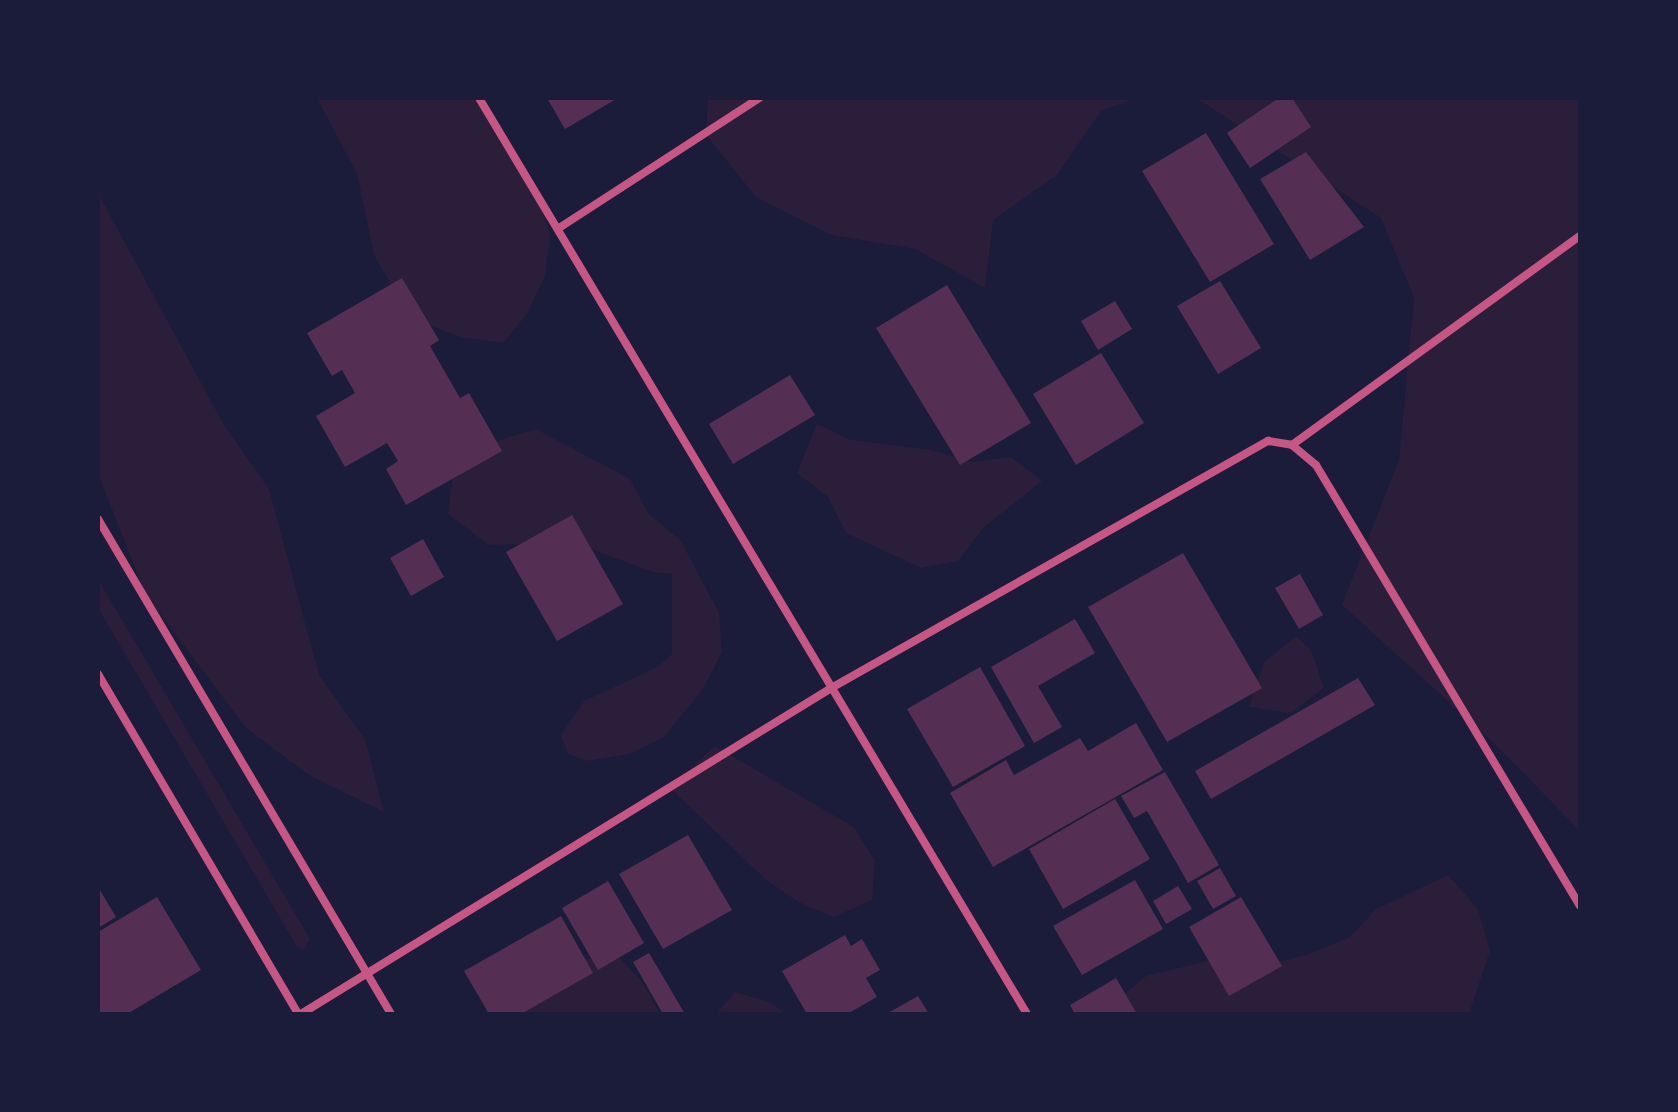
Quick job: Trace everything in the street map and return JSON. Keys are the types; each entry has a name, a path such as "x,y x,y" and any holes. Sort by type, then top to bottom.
{"street":[{"path":"479,98 1027,1014"},
{"path":"559,228 759,98"},
{"path":"1292,445 1580,236"},
{"path":"98,674 299,1014 833,687 1268,441 1292,445 1316,465 1580,906"},
{"path":"98,519 391,1014"}],"shaded area":[{"path":"317,98 479,98 541,199 550,237 545,276 527,314 503,343 460,337 419,321 394,290 374,255 357,174"},
{"path":"708,98 1136,98 1101,111 1057,175 993,220 985,288 915,249 832,235 757,198 706,135"},
{"path":"1196,98 1580,98 1580,831 1495,744 1342,605 1399,460 1414,298 1381,218"},
{"path":"98,193 224,425 269,489 319,675 365,739 384,812 309,775 246,728 146,595 98,474"},
{"path":"817,424 851,440 932,450 972,462 1011,457 1042,481 983,528 958,561 921,568 846,533 828,497 797,473"},
{"path":"536,429 630,479 648,513 681,541 719,613 722,652 703,689 663,738 629,754 587,761 568,754 561,735 584,701 658,667 672,654 672,574 653,572 572,542 489,545 448,514 453,476 466,461 500,440"},
{"path":"98,579 310,939 304,950 297,947 98,608"},
{"path":"1296,636 1311,650 1324,688 1291,713 1249,707 1264,662"},
{"path":"715,746 854,827 875,861 872,900 834,917 798,902 765,879 670,788"},
{"path":"1448,875 1478,909 1490,951 1469,1014 1100,1014 1146,976 1228,956 1273,964 1312,953 1350,937 1376,909"},
{"path":"614,952 641,980 660,1014 502,1014 539,972"},
{"path":"735,992 772,1003 786,1014 716,1014"}],"building":[{"path":"547,98 618,98 565,129"},
{"path":"1279,98 1292,98 1311,127 1250,168 1227,133"},
{"path":"1206,133 1274,244 1210,282 1142,171"},
{"path":"1306,152 1364,227 1310,260 1260,179"},
{"path":"402,278 439,340 430,346 460,398 469,393 502,451 406,505 386,469 398,461 387,443 345,467 316,416 355,393 342,370 332,376 307,333"},
{"path":"1220,281 1261,348 1218,374 1177,306"},
{"path":"947,285 1031,423 960,465 876,328"},
{"path":"1115,301 1132,329 1098,350 1081,321"},
{"path":"1101,353 1144,423 1076,465 1033,394"},
{"path":"790,375 815,415 733,464 709,424"},
{"path":"572,515 623,604 557,641 506,552"},
{"path":"423,539 444,577 411,596 390,558"},
{"path":"1183,553 1262,688 1167,742 1088,607"},
{"path":"1300,574 1323,615 1299,629 1275,588"},
{"path":"1075,619 1095,653 1038,686 1062,727 1034,743 991,667"},
{"path":"980,667 1025,746 953,787 907,709"},
{"path":"1358,678 1375,705 1211,799 1195,771"},
{"path":"1136,723 1163,770 993,867 950,793 1006,760 1014,775 1080,738 1088,751"},
{"path":"1165,772 1219,865 1188,883 1147,811 1134,818 1121,796"},
{"path":"1115,799 1150,859 1063,909 1029,849"},
{"path":"688,835 732,910 663,949 619,874"},
{"path":"1220,868 1236,896 1213,909 1197,881"},
{"path":"1135,880 1163,929 1082,975 1053,926"},
{"path":"608,881 644,943 598,970 562,908"},
{"path":"1178,886 1192,909 1166,924 1153,901"},
{"path":"98,887 116,917 98,928"},
{"path":"157,897 201,970 127,1014 98,1014 98,932"},
{"path":"1241,897 1282,966 1229,996 1189,927"},
{"path":"561,916 593,973 521,1014 489,1014 464,971"},
{"path":"845,935 851,946 862,939 880,970 866,978 877,997 847,1014 807,1014 782,971"},
{"path":"649,953 685,1014 663,1014 633,962"},
{"path":"1116,978 1137,1014 1075,1014 1070,1005"},
{"path":"918,996 929,1014 886,1014"}]}
